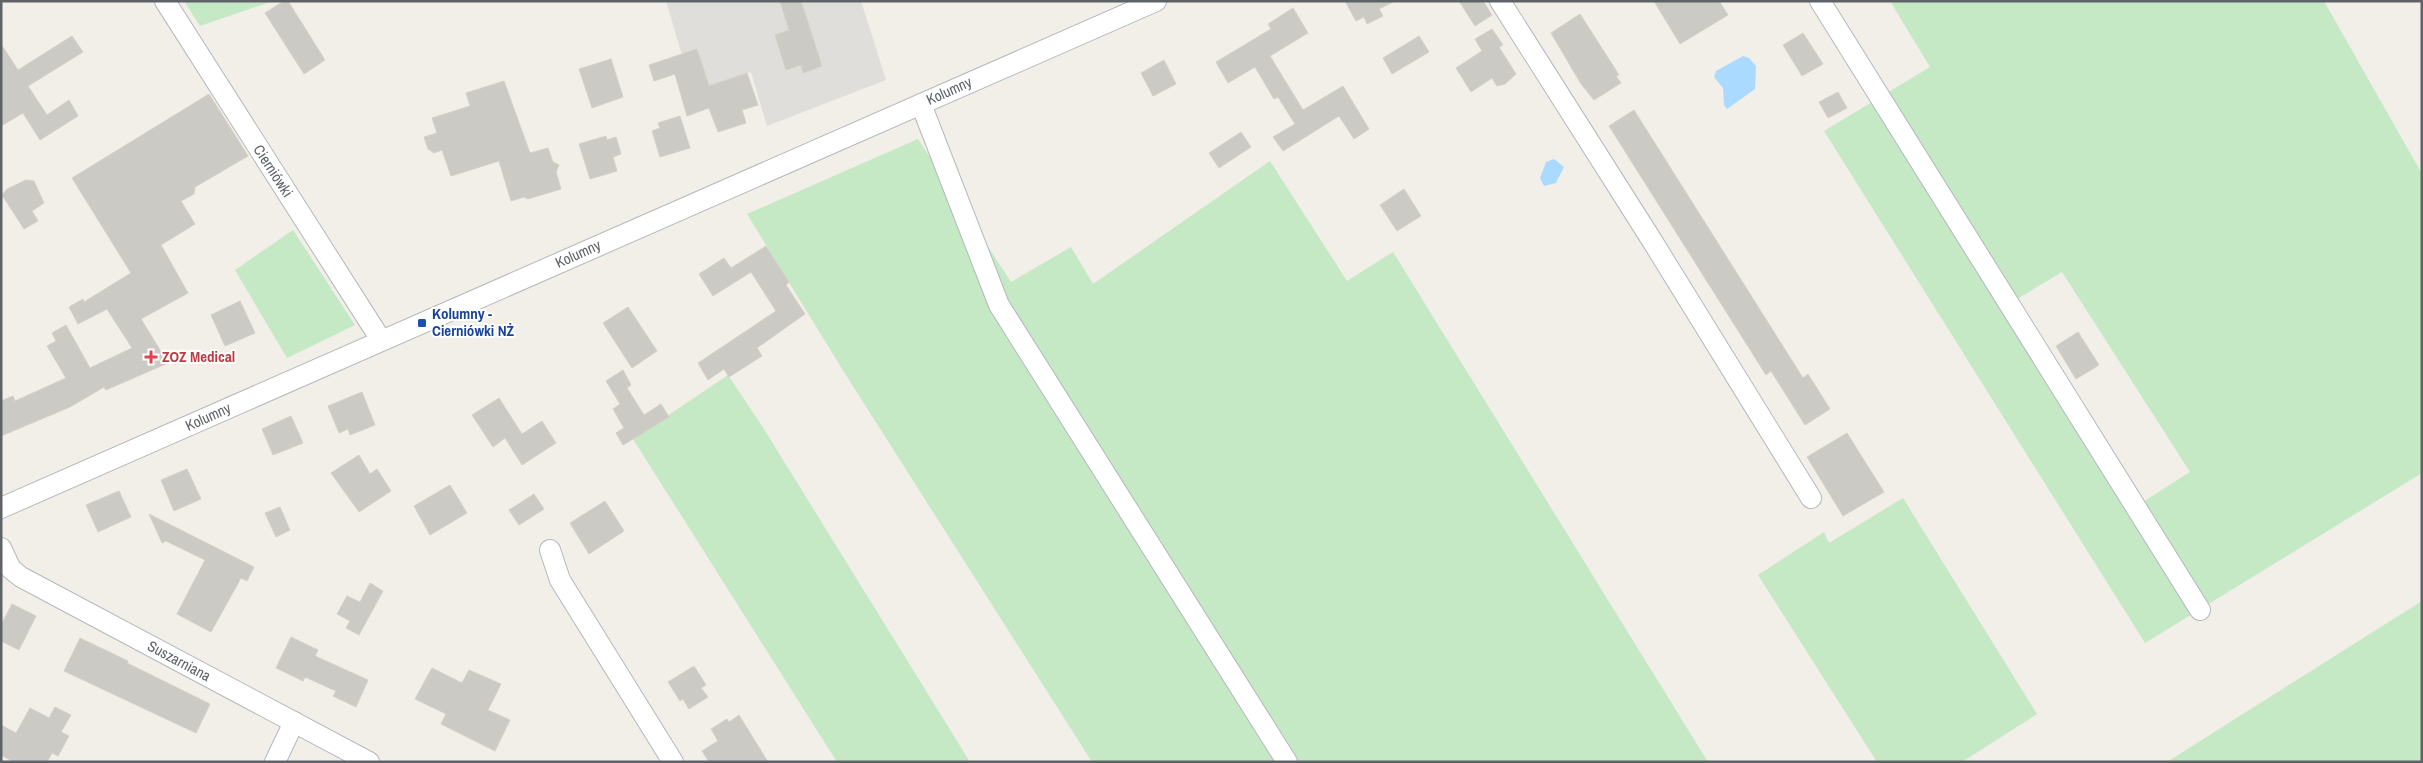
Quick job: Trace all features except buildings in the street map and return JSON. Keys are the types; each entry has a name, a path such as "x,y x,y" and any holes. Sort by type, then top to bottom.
{"street":[{"name":"Cierniówki","path":"165,1 382,340"},
{"name":"Kolumny","path":"1,508 1156,1"},
{"path":"1500,1 1651,239 1811,498"},
{"path":"1820,1 2200,610"},
{"path":"921,104 999,305 1287,762"},
{"name":"Suszarniana","path":"1,548 11,569 21,577 369,762"},
{"path":"550,550 560,580 673,762"},
{"path":"275,762 294,722"}],"shaded area":[{"path":"666,1 861,1 886,80 767,126 751,72 693,92"}],"green space":[{"path":"184,1 273,1 200,26"},
{"path":"1890,1 2324,1 2422,174 2422,473 2145,643 1824,131 1930,67","holes":["2062,272 2190,472 2135,507 2009,304"]},
{"path":"918,139 1011,282 1071,247 1093,284 1270,161 1347,281 1393,252 1708,762 1092,762 844,372 747,214"},
{"path":"293,230 355,325 287,358 235,270"},
{"path":"728,375 762,426 970,762 837,762 633,439"},
{"path":"1903,498 2037,714 1962,762 1877,762 1758,575 1824,532 1829,543"},
{"path":"2422,601 2422,762 2167,762"}],"water":[{"path":"1743,56 1749,58 1756,66 1755,89 1727,109 1724,105 1723,88 1714,77 1716,71"},
{"path":"1554,159 1564,167 1556,183 1544,186 1540,178 1546,162"}],"place":[{"name":"Kolumny - Cierniówki NŻ","path":"422,323"},
{"name":"ZOZ Medical","path":"151,357"}]}
